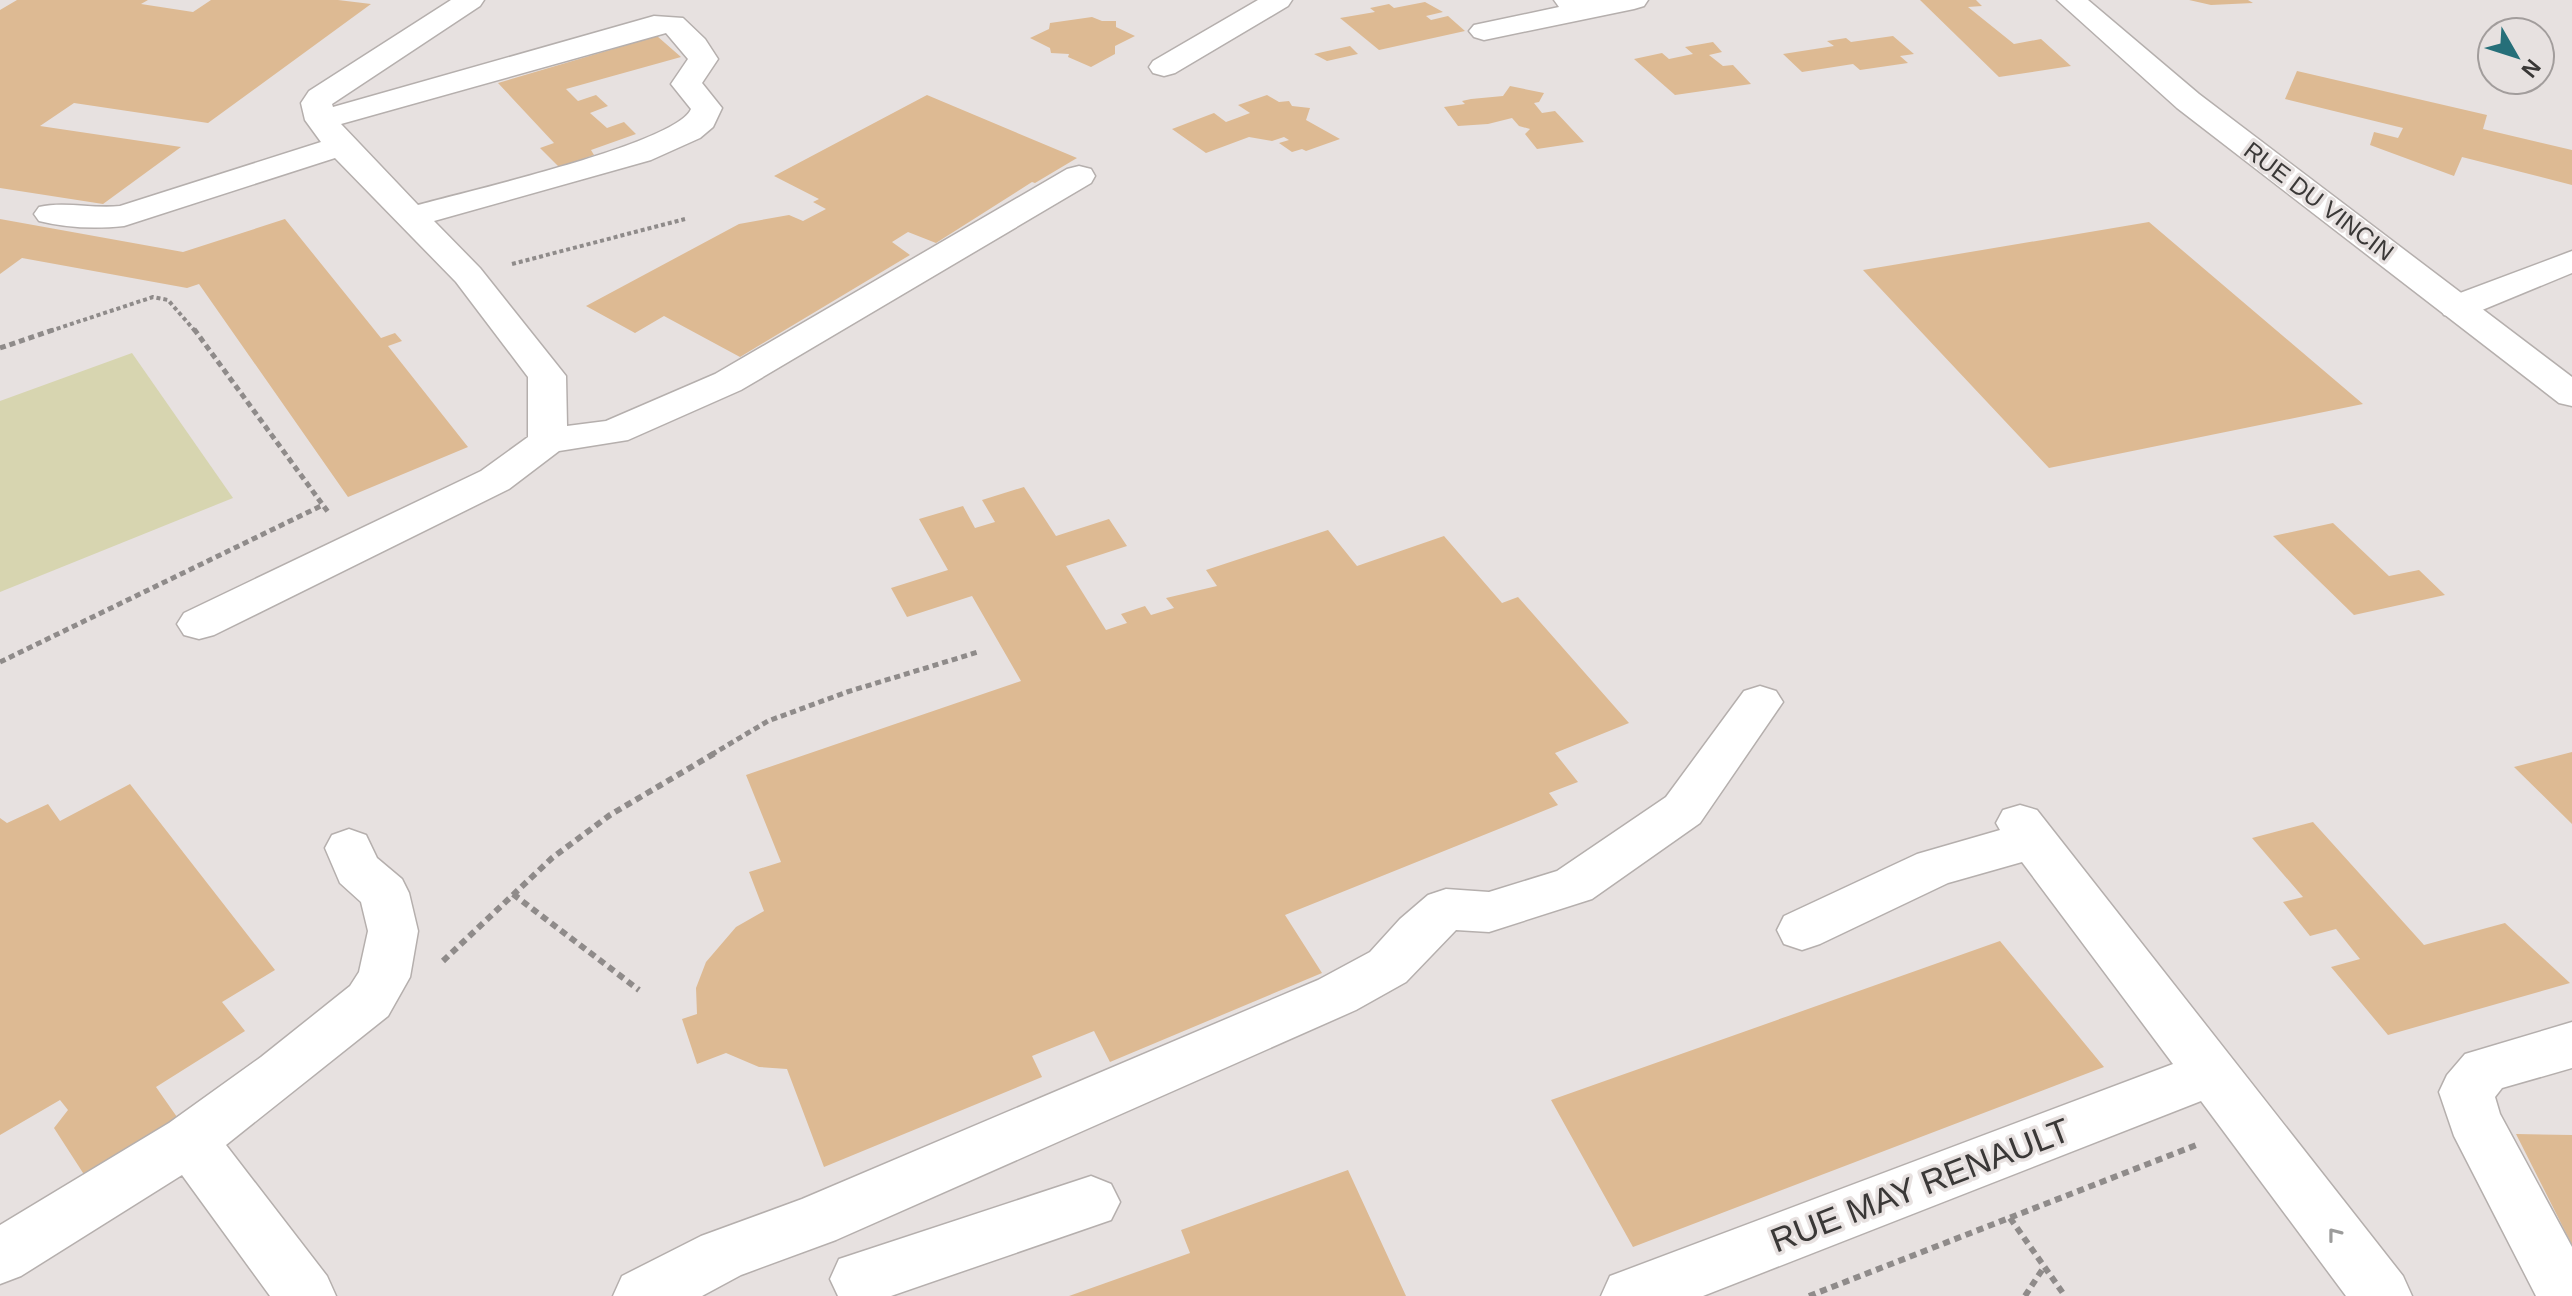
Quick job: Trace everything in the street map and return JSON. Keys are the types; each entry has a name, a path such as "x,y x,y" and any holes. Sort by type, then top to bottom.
{"street":[{"path":"470,0 316,103 331,133 409,218 468,275 547,376 548,441"},
{"path":"1164,67 1278,0"},
{"path":"1484,31 1574,5 1634,0"},
{"name":"RUE DU VINCIN","path":"2071,0 2188,101 2572,395"},
{"path":"51,214 95,219 124,216 331,133 654,25 674,12 703,59 686,84 707,108 702,120 689,131 640,153 409,218"},
{"path":"199,624 495,480 548,441 614,432 728,382 1079,176"},
{"path":"2457,307 2572,261"},
{"path":"643,1296 722,1255 816,1221 1337,995 1388,967 1418,933 1446,909 1489,912 1574,885 1683,810 1760,702"},
{"path":"1802,930 1934,868 2026,832 2382,1296"},
{"path":"0,1257 189,1140 369,1001 384,977 393,931 384,893 357,869 349,848"},
{"path":"2567,1296 2474,1119 2466,1092 2484,1070 2572,1045"},
{"name":"RUE MAY RENAULT","path":"1631,1296 2209,1074"},
{"path":"189,1140 306,1296"},
{"path":"860,1279 1091,1202"}],"path":[{"path":"468,275 685,219"},
{"path":"0,348 153,297 168,300 181,312 355,548"},
{"path":"0,662 323,505"},
{"path":"441,963 552,858 610,815 768,721 847,692 978,652"},
{"path":"513,894 639,990"},
{"path":"1809,1296 2249,1125"},
{"path":"2010,1218 2065,1296"},
{"path":"2025,1296 2044,1267"}],"shaded area":[{"path":"132,353 233,498 0,592 0,401"}],"building":[{"path":"17,0 148,0 141,4 193,12 211,0 338,0 371,4 208,123 74,103 40,126 181,147 103,204 0,188 0,10"},
{"path":"1920,0 1976,0 1982,6 1968,7 2014,44 2041,39 2071,66 1999,77"},
{"path":"2189,0 2248,0 2253,3 2211,5"},
{"path":"1425,2 1443,12 1426,16 1431,20 1448,16 1465,31 1379,50 1340,18 1375,12 1370,8 1389,4 1394,8"},
{"path":"1092,17 1116,21 1116,27 1135,36 1115,46 1115,54 1091,67 1068,57 1069,54 1051,53 1050,48 1030,38 1049,29 1050,23"},
{"path":"657,36 681,57 566,89 578,101 596,95 608,106 590,113 607,128 624,122 636,134 591,150 594,155 559,167 540,148 554,143 498,83"},
{"path":"1893,36 1914,54 1900,56 1908,63 1860,70 1853,64 1802,72 1783,54 1834,46 1827,41 1846,38 1851,42"},
{"path":"1713,42 1722,52 1709,55 1723,66 1733,65 1751,84 1675,95 1634,59 1662,53 1669,59 1693,54 1685,47"},
{"path":"1350,46 1358,54 1327,61 1314,54"},
{"path":"2297,71 2487,115 2483,129 2572,150 2572,185 2462,157 2454,176 2370,145 2374,132 2398,138 2403,128 2285,99"},
{"path":"1510,86 1544,93 1539,102 1534,103 1542,113 1555,111 1584,142 1537,149 1525,134 1530,129 1519,126 1512,118 1488,124 1458,126 1444,107 1465,104 1462,101 1471,99 1503,96"},
{"path":"927,95 1077,158 1032,182 936,243 908,232 892,242 910,255 740,357 664,316 635,333 586,306 739,224 789,215 803,221 826,209 813,202 819,199 774,176"},
{"path":"1267,95 1279,102 1289,101 1292,106 1310,108 1306,120 1340,139 1306,151 1292,152 1279,143 1289,140 1284,137 1272,141 1249,137 1206,153 1172,129 1214,113 1226,122 1250,113 1238,105"},
{"path":"0,219 183,252 285,219 381,338 395,333 402,341 388,346 468,447 348,497 199,284 187,288 22,258 0,274"},
{"path":"2149,222 2363,404 2049,468 1863,270"},
{"path":"1024,487 1056,536 1109,519 1127,546 1066,566 1106,630 1127,623 1121,614 1145,606 1151,615 1174,608 1166,598 1217,586 1206,570 1328,530 1357,566 1444,536 1502,603 1518,597 1629,723 1555,753 1578,782 1549,793 1558,805 1285,915 1322,973 1110,1062 1094,1031 1032,1056 1042,1077 824,1167 787,1069 759,1067 726,1053 697,1064 682,1019 697,1014 696,988 706,962 736,927 764,911 749,872 781,862 746,775 1021,681 972,596 907,617 891,588 948,570 919,519 963,506 975,528 995,522 982,500"},
{"path":"2333,523 2389,576 2419,570 2445,595 2354,615 2273,536"},
{"path":"2572,752 2572,824 2514,767"},
{"path":"130,784 275,970 222,1002 245,1031 156,1087 177,1117 85,1176 54,1128 68,1110 60,1100 0,1135 0,818 7,823 48,804 60,821"},
{"path":"2313,822 2424,945 2505,923 2570,983 2388,1035 2331,967 2360,959 2336,929 2310,936 2283,902 2303,897 2252,838"},
{"path":"2000,941 2104,1067 1633,1247 1551,1100"},
{"path":"2516,1134 2572,1135 2572,1245"},
{"path":"1348,1170 1406,1296 1069,1296 1190,1253 1181,1230"}]}
